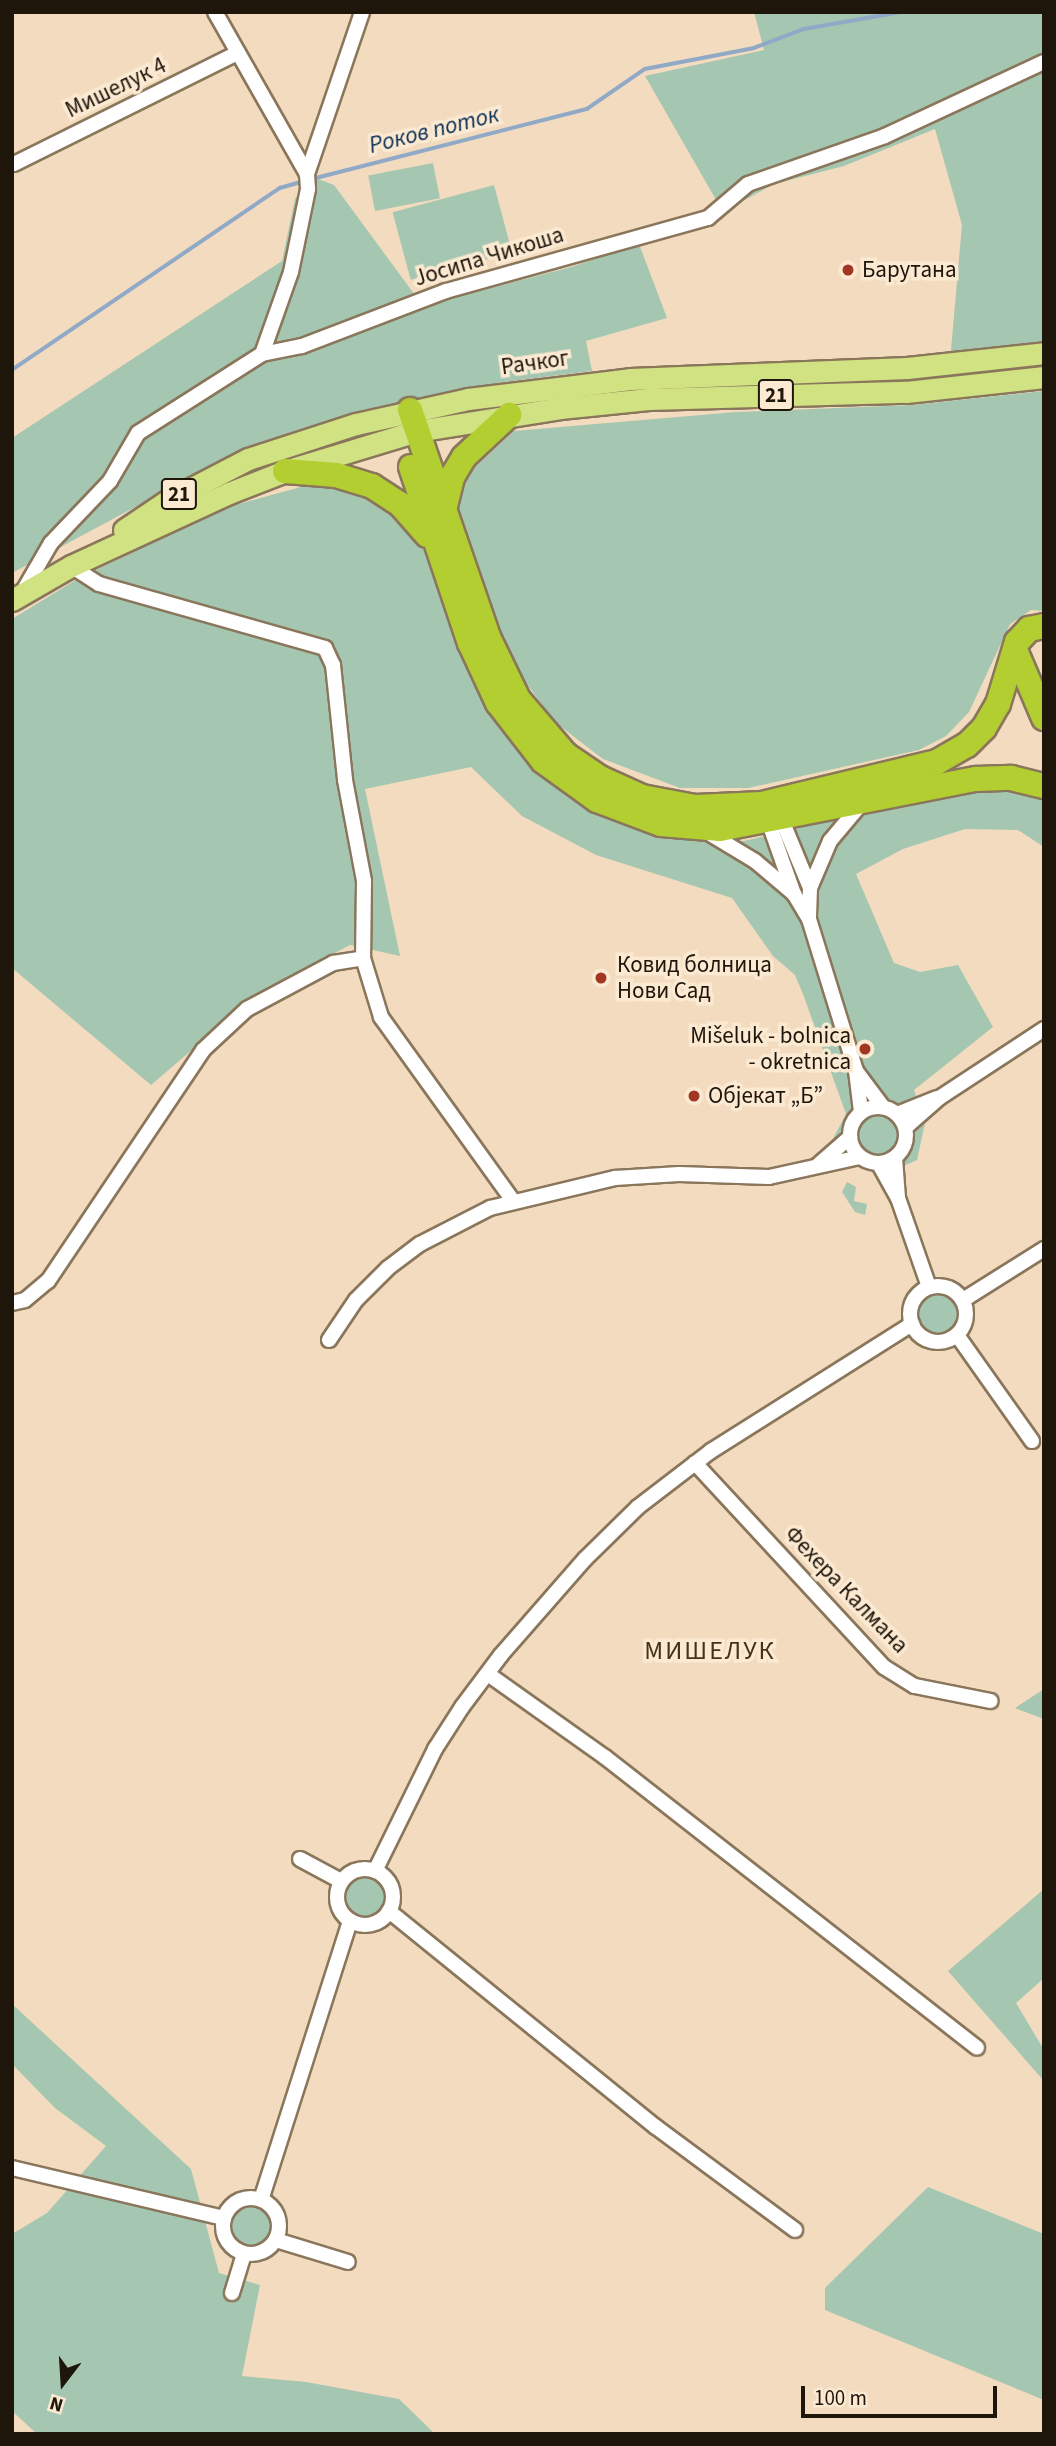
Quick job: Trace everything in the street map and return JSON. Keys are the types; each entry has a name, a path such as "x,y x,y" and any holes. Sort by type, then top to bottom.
{"highway":[{"path":"444,510 458,465 509,415"},
{"path":"406,423 444,510 498,659 525,710 560,750 600,778 642,797 695,807 772,812 861,804 976,779 1010,778 1044,786"},
{"path":"406,423 436,546 483,674 529,746 570,783 614,809 661,824 703,829 772,812 951,755 991,717 1024,632 1044,626"},
{"path":"285,471 336,475 372,486 400,504 436,546"},
{"path":"1015,650 1044,718"}],"main road":[{"name":"Рачког","path":"17,597 71,566 167,501 224,469 555,386 703,374 907,368 1044,353"},
{"name":"Рачког","path":"71,566 285,471 406,423 509,415 649,399 906,393 1044,377"}],"street":[{"path":"215,12 307,174"},
{"path":"262,354 291,272 308,189 307,174 362,12"},
{"name":"Мишелук 4","path":"14,164 239,53"},
{"name":"Јосипа Чикоша","path":"17,597 51,543 110,481 138,433 262,354 302,346 446,291 709,218 748,184 885,136 1044,62"},
{"path":"71,566 99,584 325,648 333,665 345,780 364,881 363,958 381,1017 513,1202"},
{"path":"809,919 810,888 830,841 861,804"},
{"path":"772,812 810,888"},
{"path":"772,812 794,894 809,919 856,1071 861,1112 850,1137 817,1165"},
{"path":"703,829 755,861 794,894"},
{"path":"12,1303 25,1300 48,1281 203,1050 247,1009 333,963 363,958"},
{"path":"879,1164 895,1158 904,1147 906,1127 939,1098 1044,1029"},
{"path":"856,1071 906,1127"},
{"path":"861,1112 890,1111 939,1098"},
{"path":"850,1137 860,1157"},
{"path":"329,1339 372,1283 420,1244 466,1217 513,1202 615,1178 679,1174 756,1178 860,1157 879,1164 898,1198 929,1287"},
{"path":"895,1158 898,1198"},
{"path":"963,1300 1044,1249"},
{"path":"929,1287 948,1287 963,1300 966,1318 957,1335 931,1341 912,1324 915,1298 929,1287"},
{"path":"375,1871 435,1749 488,1674 585,1559 638,1507 695,1463 912,1324"},
{"path":"957,1335 1032,1441"},
{"name":"Фехера Калмана","path":"695,1463 884,1667 915,1686 991,1701"},
{"path":"488,1674 605,1757 977,2048"},
{"path":"300,1859 341,1881"},
{"path":"356,1870 375,1871 393,1892 390,1911 376,1923 350,1921 338,1907 341,1881 356,1870"},
{"path":"390,1911 656,2127 794,2230"},
{"path":"261,2200 350,1921"},
{"path":"12,2168 224,2218"},
{"path":"243,2199 261,2200 276,2212 276,2240 262,2252 244,2254 224,2236 224,2218 243,2199"},
{"path":"276,2240 348,2262"},
{"path":"232,2293 244,2254"}],"green space":[{"path":"754,12 1044,12 1044,351 950,361 962,225 935,129 844,166 774,184 723,212 645,76 764,50"},
{"path":"433,163 440,198 375,211 368,176"},
{"path":"310,176 334,185 423,306 571,267 639,244 667,318 586,341 592,371 497,383 404,403 225,459 12,573 12,438 282,261 295,199"},
{"path":"494,185 512,253 411,280 393,212"},
{"path":"1044,391 1044,611 1031,610 1010,624 969,712 946,736 919,750 748,788 680,788 603,759 556,723 507,658 454,513 461,480 514,431 736,412 912,405"},
{"path":"312,484 355,490 413,530 434,570 487,710 538,771 676,837 744,841 950,792 999,788 1044,799 1044,847 1018,830 965,829 903,849 856,874 894,963 920,972 958,965 993,1027 914,1090 925,1123 917,1160 883,1175 827,1150 846,1114 803,994 795,975 773,956 732,898 596,855 522,816 471,767 365,789 400,956 350,945 257,994 151,1085 12,968 12,619 79,578 231,506"},
{"path":"847,1182 856,1187 854,1201 867,1204 865,1215 855,1212 842,1192"},
{"path":"938,1290 947,1291 955,1297 961,1305 961,1323 955,1331 947,1337 938,1338 929,1337 921,1331 915,1323 914,1314 915,1305 921,1297 929,1291"},
{"path":"1044,1689 1044,1719 1015,1708"},
{"path":"365,1872 382,1880 390,1897 382,1914 365,1922 348,1914 340,1897 348,1880"},
{"path":"1044,1889 1044,1978 1016,2003 1044,2050 1043,2080 948,1971"},
{"path":"12,2004 191,2169 219,2273 260,2285 242,2376 306,2382 399,2399 435,2434 37,2434 12,2411 12,2234 47,2213 106,2146 55,2108 12,2064"},
{"path":"928,2187 1044,2234 1044,2400 825,2310 825,2288"},
{"path":"251,2202 268,2210 276,2227 268,2244 251,2252 234,2244 226,2227 234,2210"}],"waterway":[{"name":"Роков поток","path":"312,179 587,109 645,69 754,48 804,29 901,12"},
{"name":"Роков поток","path":"12,370 280,188 304,181"}],"place":[{"name":"Барутана","path":"848,270"},
{"name":"Ковид болница Нови Сад","path":"601,978"},
{"name":"Mišeluk - bolnica - okretnica","path":"865,1049"},
{"name":"Објекат „Б”","path":"694,1096"}],"district":[{"name":"МИШЕЛУК","path":"710,1651"}]}
